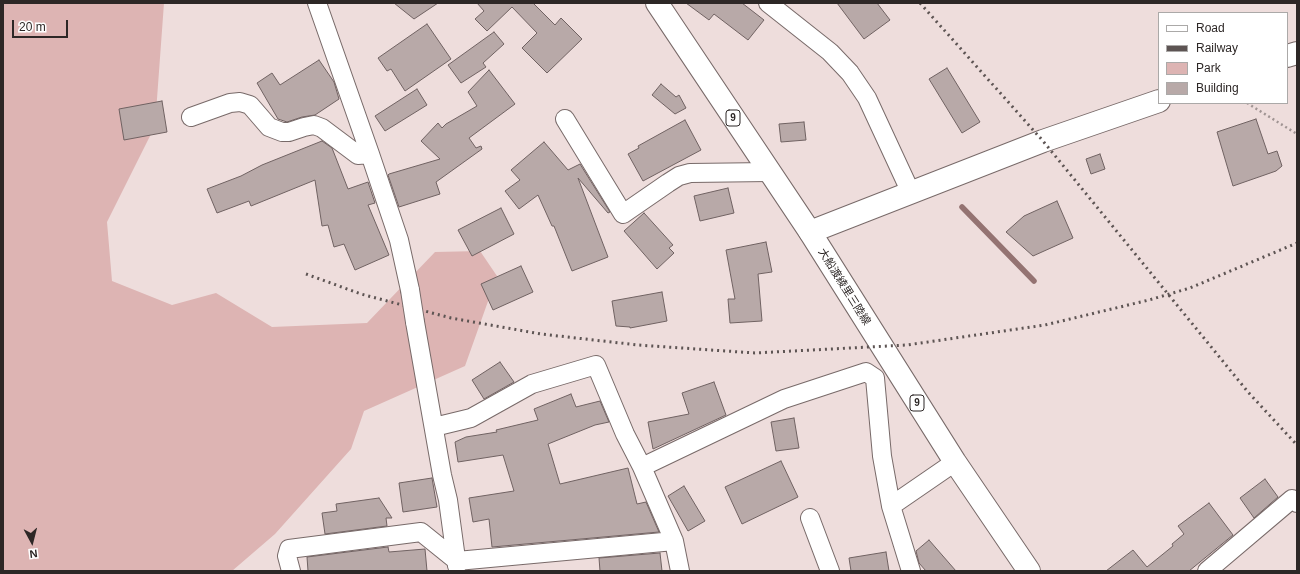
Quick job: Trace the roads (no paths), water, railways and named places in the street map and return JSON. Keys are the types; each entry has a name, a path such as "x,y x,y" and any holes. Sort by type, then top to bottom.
{"main road":[{"name":"大船渡綾里三陸線","path":"657,3 810,232 955,462 1029,571"},
{"path":"810,232 1043,141 1158,100"}],"street":[{"path":"317,3 399,240 410,290 442,475 448,500 457,566"},
{"path":"768,3 830,52 850,74 867,98 910,193"},
{"path":"191,117 230,103 240,102 250,105 269,127 282,132 289,132 314,125 322,128 358,155 370,154"},
{"path":"565,119 622,214 679,176 690,173 769,172"},
{"path":"434,427 471,418 532,384 596,364 674,541 680,571"},
{"path":"642,466 784,399 866,372 875,378 882,456 891,506 911,571"},
{"path":"891,506 955,462"},
{"path":"1207,571 1292,499 1297,503"},
{"path":"810,518 830,571"},
{"path":"291,571 287,556 289,549 421,532 457,566 674,541"}],"waterway":[{"path":"962,207 1034,281"}],"railway":[{"path":"920,3 1043,141 1248,392 1297,445"},
{"path":"306,274 361,294 451,318 541,334 638,345 755,353 907,345 1045,325 1149,300 1190,288 1297,243"}]}
